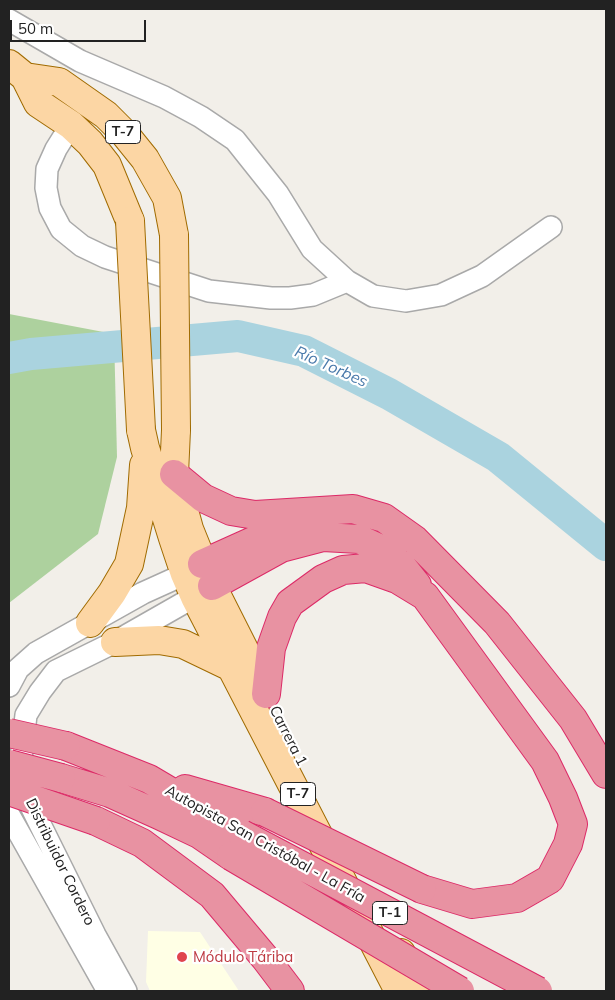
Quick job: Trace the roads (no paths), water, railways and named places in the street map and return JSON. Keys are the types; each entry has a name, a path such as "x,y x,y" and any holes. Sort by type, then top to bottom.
{"highway":[{"path":"174,474 203,498 231,511 255,515 353,509 384,518 415,540 497,623 573,719 606,774"},
{"path":"198,580 257,538 319,511"},
{"path":"148,779 266,812 422,889 472,904 517,898 550,879 568,844 573,824 545,761 425,596 401,565 383,550 359,539 323,537 281,548 198,580"},
{"path":"266,694 272,648 282,617 290,603 323,579 342,570 366,568 397,579 425,596"},
{"name":"Autopista San Cristóbal - La Fría","path":"9,733 66,746 148,779 237,845 460,991"},
{"name":"Autopista San Cristóbal - La Fría","path":"9,764 110,793 199,834 237,845 538,991"},
{"path":"9,791 96,820 142,843 212,895 290,991"}],"main road":[{"name":"T-7","path":"17,70 38,103 71,125 90,143 107,165 130,221 143,439 233,668 399,991"},
{"name":"T-7","path":"17,70 59,82 106,115 124,133 145,159 167,198 174,235 176,430 174,474 189,528 198,580"},
{"path":"90,623 112,593 129,564 141,508 143,439"},
{"name":"Carrera 1","path":"198,580 266,694 421,991"},
{"path":"114,642 159,640 183,644 233,668"}],"street":[{"path":"9,20 80,60 164,97 201,117 235,140 278,194 312,250 347,281 373,296 406,301 441,295 482,276 551,227"},
{"path":"71,125 56,148 47,169 46,188 50,208 61,229 82,246 106,257 209,291 290,298 313,294 347,281"},
{"path":"9,686 18,669 36,653 142,593 198,580"},
{"name":"Distribuidor Cordero","path":"126,991 95,935 34,814 28,798 21,759 26,715 56,671 114,642 198,580"},
{"path":"9,815 108,991"}],"waterway":[{"name":"Río Torbes","path":"9,358 31,354 238,336 304,351 389,394 498,457 606,545"}],"place":[{"name":"Módulo Táriba","path":"182,957"}]}
